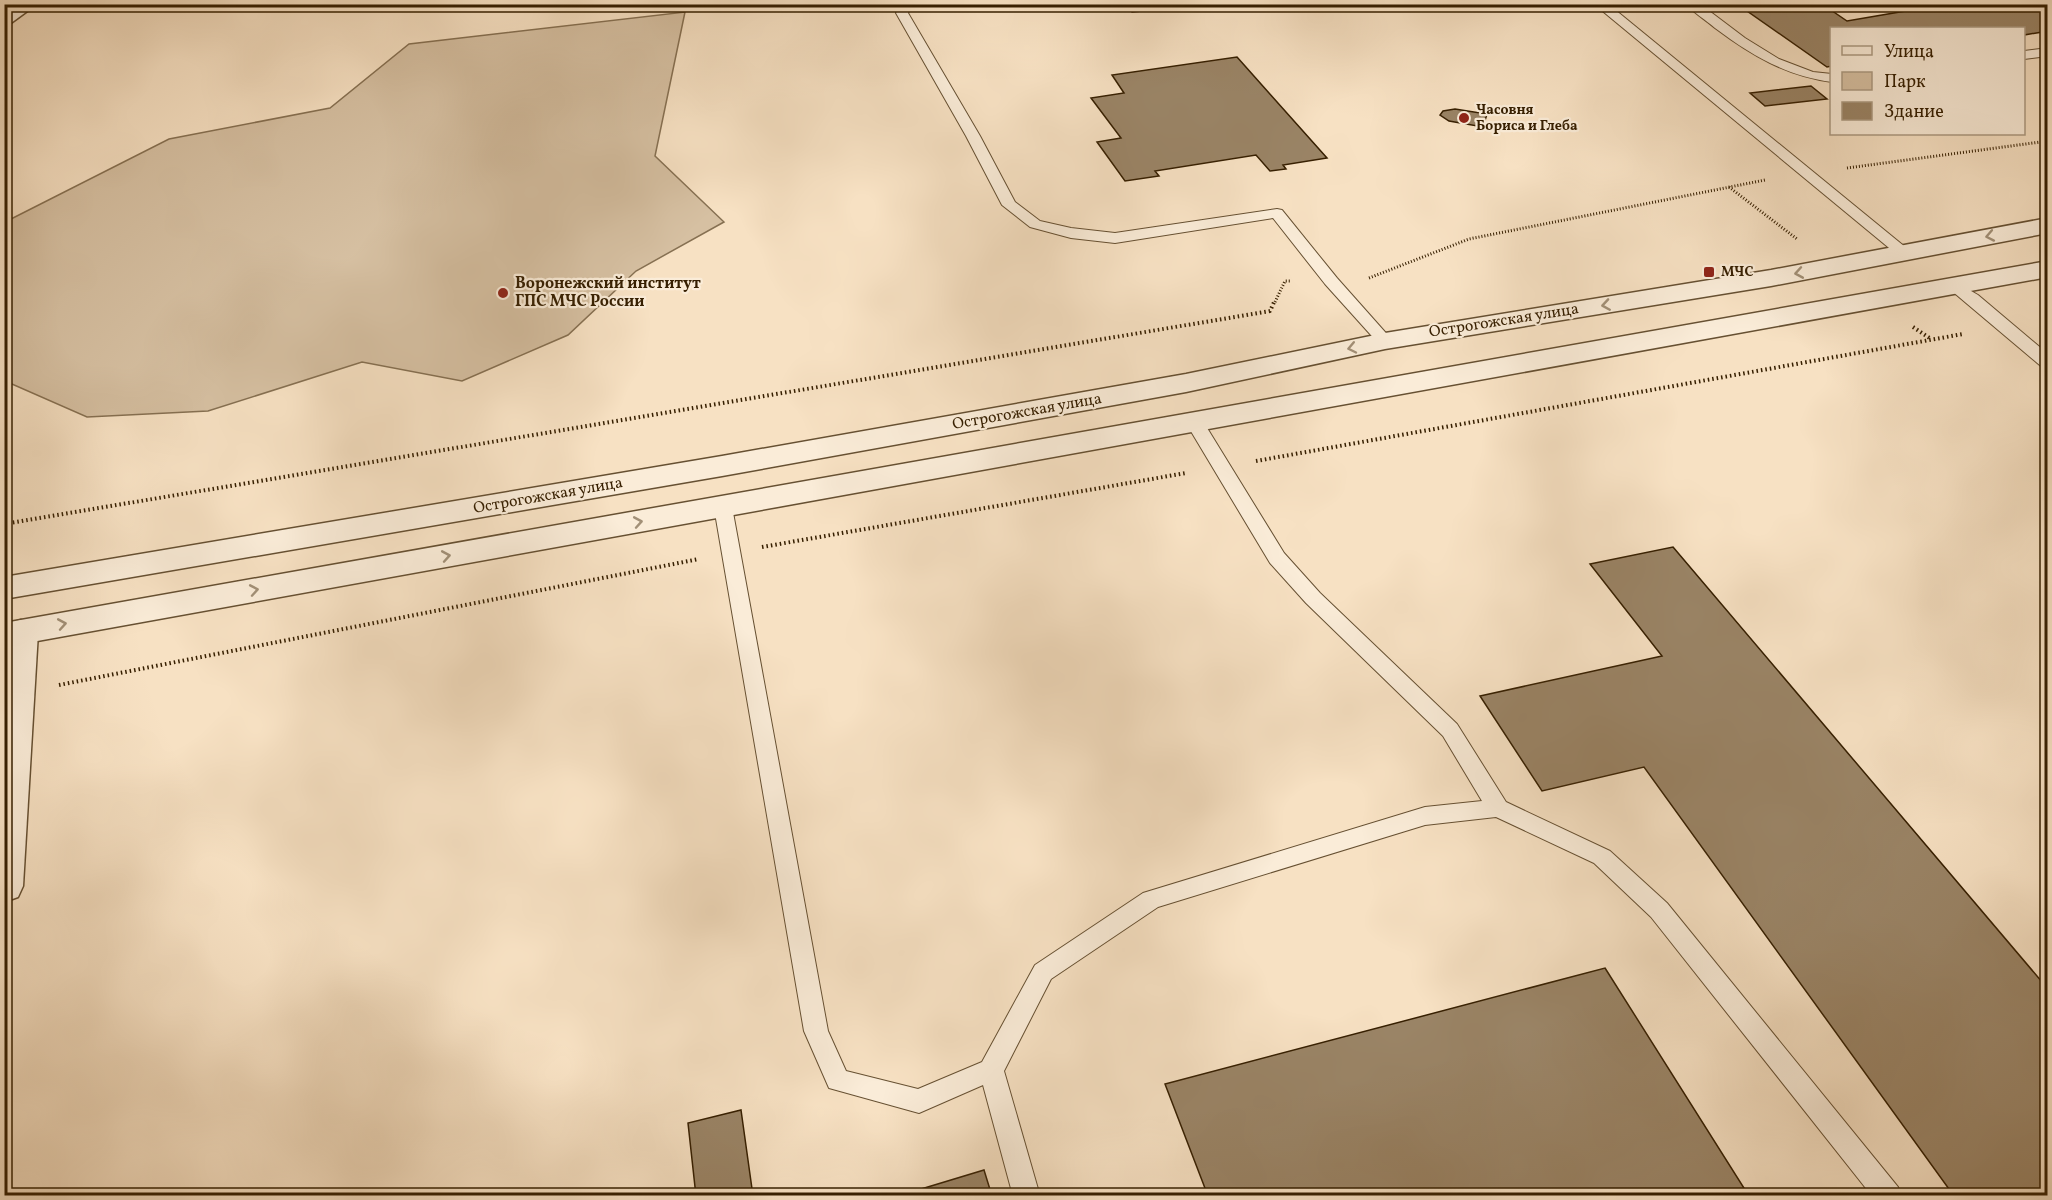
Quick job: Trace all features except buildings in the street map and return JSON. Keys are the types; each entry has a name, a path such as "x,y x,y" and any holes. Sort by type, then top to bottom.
{"street":[{"path":"4,19 27,4"},
{"name":"Острогожская улица","path":"4,588 838,446 1186,383 1385,341 1905,254 2048,225"},
{"path":"4,886 17,693 13,633 2048,269"}],"lane":[{"path":"907,4 902,13 973,136 1009,205 1035,224 1071,233 1115,238 1277,213 1331,281 1385,341"},
{"path":"1692,4 1771,61 1797,73 1830,78"},
{"path":"1604,5 1905,254"},
{"path":"2025,55 2048,52"},
{"path":"1954,286 2048,363"},
{"path":"1195,423 1277,558 1312,598 1450,730 1498,808"},
{"path":"723,507 816,1031 838,1080 919,1101 990,1070 1042,972 1151,900 1425,816 1498,808 1602,857 1659,910 1889,1196"},
{"path":"990,1070 1028,1196"}],"path":[{"path":"4,524 1270,311 1286,281 1363,281 1469,240 1805,173 2048,141"},
{"path":"17,693 731,552 2005,327"}],"green space":[{"path":"685,12 655,156 724,222 636,271 568,335 462,381 362,362 208,411 87,417 5,381 5,222 169,139 330,108 409,44"}],"place":[{"name":"Часовня Бориса и Глеба","path":"1464,118"},
{"name":"МЧС","path":"1709,272"},
{"name":"Воронежский институт ГПС МЧС России","path":"503,293"}]}
